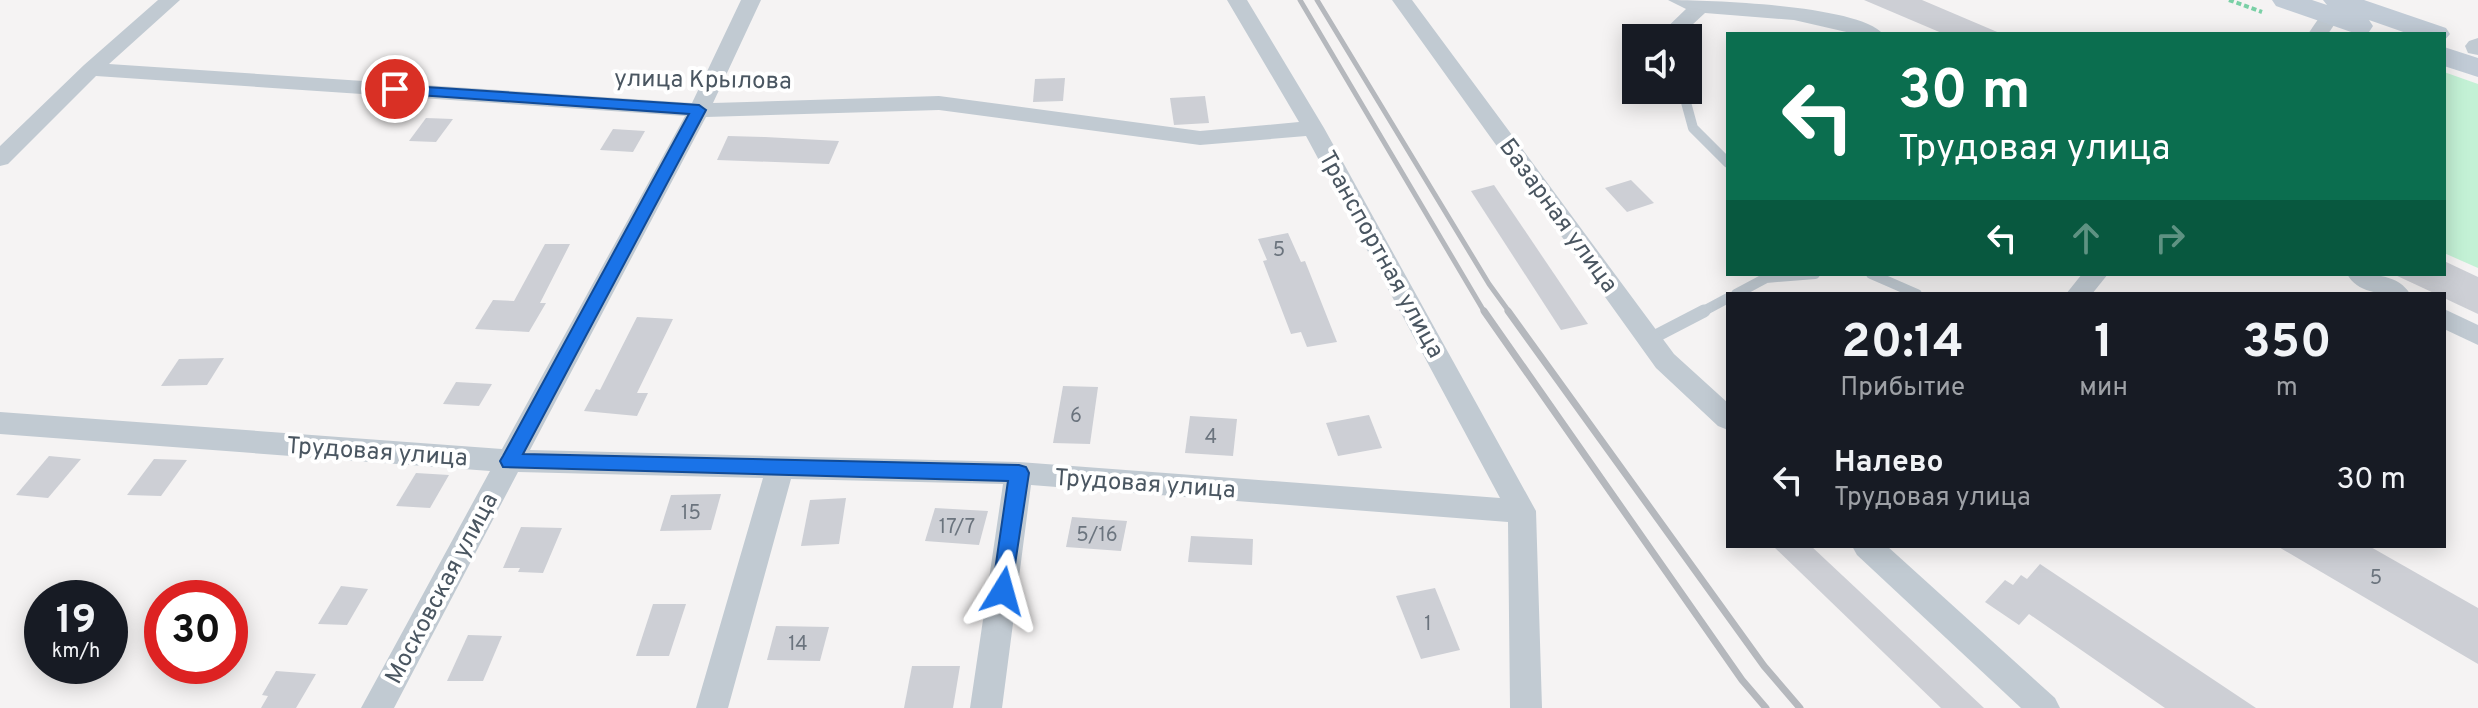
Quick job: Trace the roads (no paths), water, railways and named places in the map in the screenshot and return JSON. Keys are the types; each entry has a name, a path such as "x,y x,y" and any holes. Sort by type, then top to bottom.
{"main road":[{"path":"2286,0 2375,32"},
{"path":"2328,17 2423,32"},
{"path":"2446,38 2470,55"}],"street":[{"path":"0,159 91,69 170,0"},
{"name":"Московская улица","path":"377,708 699,110 751,0"},
{"name":"Транспортная улица","path":"1237,0 1313,128 1522,511"},
{"name":"Базарная улица","path":"1402,0 1665,361 1726,417"},
{"path":"1678,0 1698,9 1742,9 1846,21 1869,32"},
{"path":"1681,24 1698,9"},
{"name":"улица Крылова","path":"91,69 699,110 939,103 1200,138 1313,128"},
{"path":"2080,292 2094,276"},
{"path":"2363,276 2394,292"},
{"path":"2446,319 2478,336"},
{"name":"Трудовая улица","path":"0,423 509,461 1019,473 1522,511"},
{"path":"712,708 780,468"},
{"path":"986,708 1019,473"},
{"path":"1522,511 1526,708"},
{"path":"1869,548 2044,708"}],"lane":[{"path":"1686,104 1693,128 1726,161"},
{"path":"1739,292 1767,276"},
{"path":"1876,276 1912,292"},
{"path":"1650,339 1726,299"}],"railway":[{"path":"1300,0 1485,313"},
{"path":"1317,0 1489,284 1510,313"},
{"path":"1484,311 1742,680 1766,708"},
{"path":"1508,311 1764,666 1800,708"}]}
